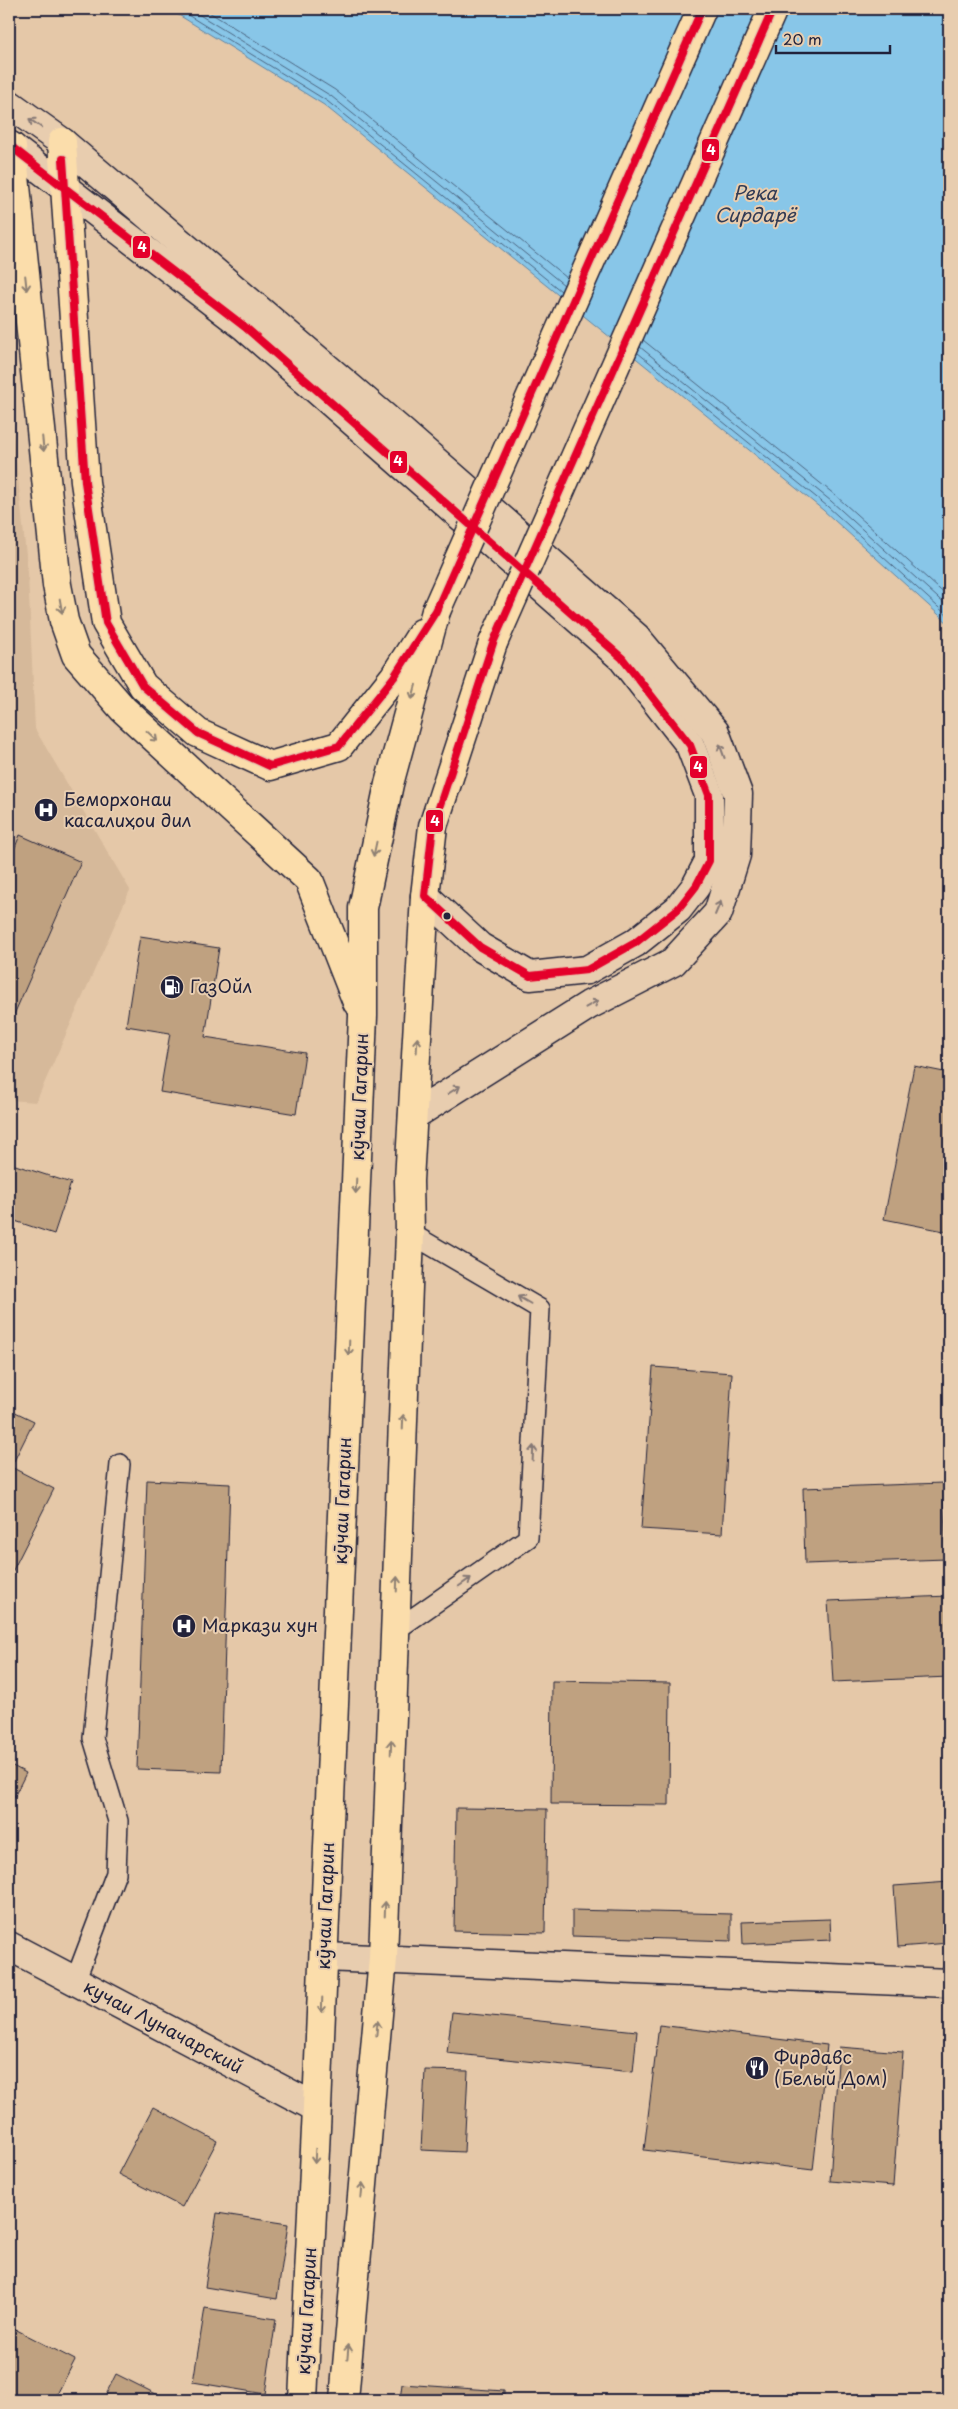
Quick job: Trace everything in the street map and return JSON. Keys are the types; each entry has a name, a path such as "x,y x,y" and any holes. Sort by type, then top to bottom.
{"highway":[{"path":"62,142 85,482 106,623 143,686 198,734 270,766 340,746 394,677 436,611 702,9"},
{"path":"344,2400 383,1958 410,1233 409,1181 425,896 433,826 493,643 773,9"},
{"path":"10,146 58,585 64,621 76,655 123,709 309,880 363,1016"},
{"name":"кӯчаи Гагарин","path":"303,2400 324,1957 363,1016 363,908 389,784 436,611"}],"main road":[{"path":"9,104 62,142 402,432 636,637 715,732 738,794 736,855 718,913 673,962 589,1005 413,1116"},
{"path":"10,146 244,327 615,652 690,745 709,795 709,861 696,886 678,909 627,948 587,970 530,976 480,947 425,896"},
{"name":"кучаи Луначарский","path":"9,1946 317,2108"},
{"path":"324,1957 949,1983"}],"lane":[{"path":"396,1630 528,1538 540,1309 410,1233"},
{"path":"75,1981 116,1873 118,1820 93,1738 120,1464"}],"shaded area":[{"name":"Беморхонаи касалиҳои дил","path":"9,393 28,574 35,729 130,890 36,1102 9,1100"}],"water":[{"name":"Река Сирдарё","path":"169,9 949,9 949,624 823,510 324,105"}],"building":[{"path":"20,835 81,862 9,1026 9,862"},
{"name":"ГазОйл","path":"140,936 219,948 205,1037 305,1053 296,1114 160,1092 170,1033 126,1026"},
{"path":"914,1066 949,1073 949,1232 884,1219"},
{"path":"9,1163 71,1183 54,1234 9,1219"},
{"path":"653,1367 732,1373 722,1534 641,1529"},
{"path":"9,1409 34,1421 11,1467 54,1489 9,1578"},
{"name":"Маркази хун","path":"147,1480 230,1484 221,1772 137,1769"},
{"path":"943,1483 946,1559 805,1564 803,1488"},
{"path":"949,1596 949,1677 833,1682 828,1601"},
{"path":"552,1681 670,1683 669,1805 551,1804"},
{"path":"9,1764 26,1773 9,1807"},
{"path":"456,1808 547,1809 545,1933 454,1931"},
{"path":"949,1882 949,1943 898,1947 894,1886"},
{"path":"572,1910 731,1914 731,1941 572,1936"},
{"path":"830,1919 831,1940 743,1944 742,1922"},
{"path":"452,2012 637,2031 633,2072 447,2053"},
{"path":"659,2025 827,2045 813,2170 644,2150"},
{"path":"839,2047 903,2052 893,2186 830,2181"},
{"path":"425,2070 468,2071 464,2152 421,2150"},
{"path":"153,2107 217,2141 182,2207 118,2174"},
{"path":"217,2213 288,2224 277,2299 205,2287"},
{"path":"205,2308 276,2319 265,2394 193,2382"},
{"path":"11,2327 75,2360 54,2400 9,2400 9,2330"},
{"path":"116,2374 168,2400 103,2400"},
{"path":"402,2384 504,2391 504,2400 400,2400"}],"transit line":[{"name":"4","path":"63,159 85,482 106,623 143,686 198,733 270,766 339,746 394,677 436,611 702,9"},
{"name":"4","path":"524,572 773,9"},
{"name":"4","path":"9,145 245,327 524,572"},
{"name":"4","path":"524,572 622,658 690,745 709,795 709,861 696,886 678,909 635,943 587,970 530,976 480,947 425,896 433,826 493,643 524,572"}],"place":[{"name":"Беморхонаи касалиҳои дил","path":"46,810"},
{"name":"ГазОйл","path":"172,987"},
{"name":"Маркази хун","path":"184,1626"},
{"name":"Фирдавс (Белый Дом)","path":"757,2068"}]}
